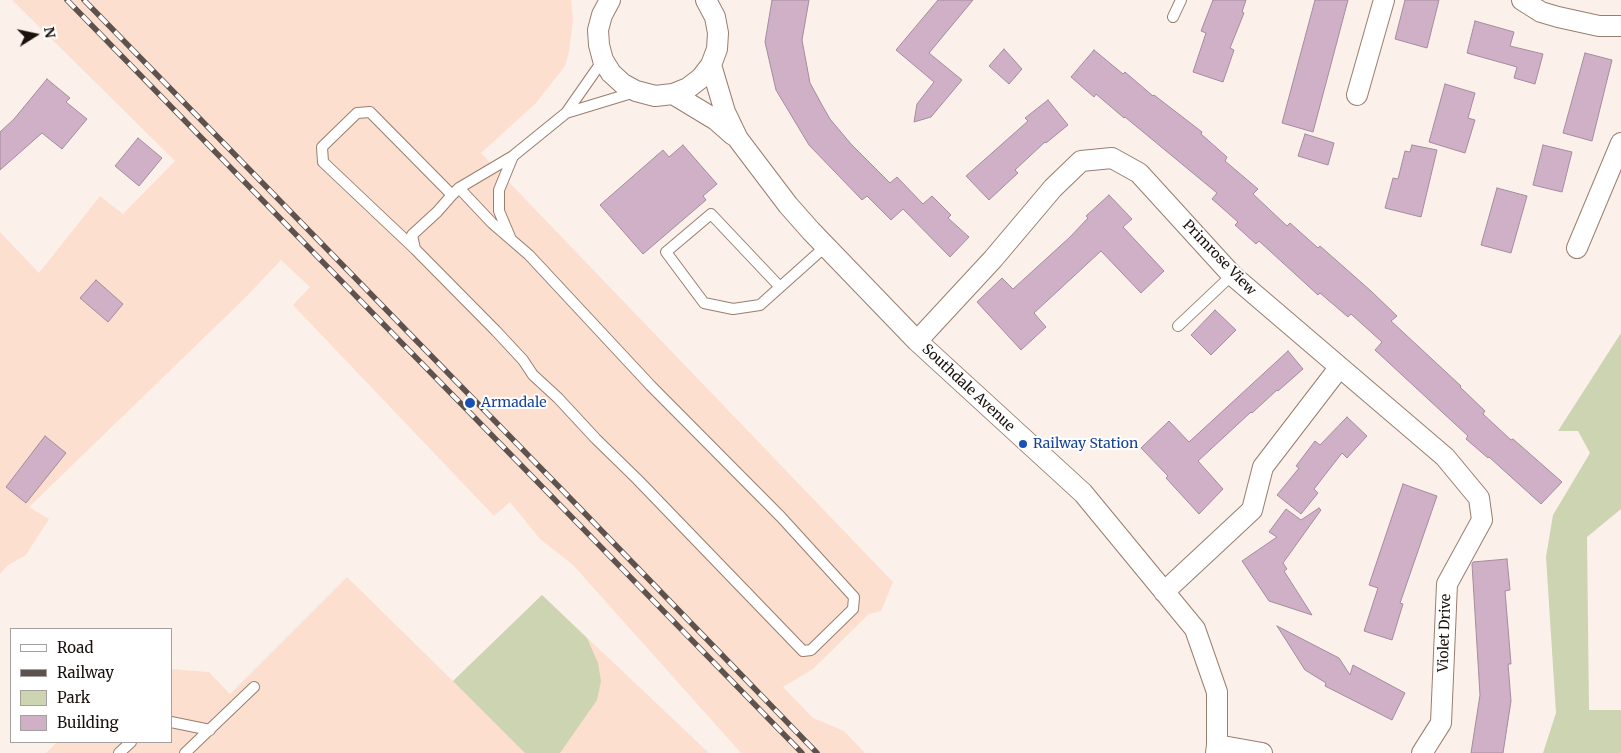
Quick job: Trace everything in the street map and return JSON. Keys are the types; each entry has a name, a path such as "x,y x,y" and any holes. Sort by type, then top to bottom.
{"street":[{"path":"610,0 602,14 598,30 603,60 623,84 636,91 655,96 673,94 688,88 701,78 711,65 717,50 718,33 715,17 708,1"},
{"path":"1357,95 1384,0"},
{"path":"1522,0 1541,12 1558,17 1599,26 1621,26"},
{"name":"Southdale Avenue","path":"711,65 725,112 738,139 788,205 917,341 1083,493 1195,629 1217,692 1217,749"},
{"name":"Southdale Avenue","path":"673,94 716,120 738,139"},
{"path":"1577,248 1621,143"},
{"name":"Primrose View","path":"917,341 993,258 1053,188 1080,161 1112,158 1139,173 1232,275 1339,368"},
{"path":"1164,592 1252,510 1263,467 1339,368"},
{"name":"Violet Drive","path":"1339,368 1445,457 1479,498 1482,520 1447,584 1441,723 1422,753"},
{"path":"1217,749 1262,753"}],"lane":[{"path":"1173,17 1181,0"},
{"path":"414,249 412,235 456,192 513,156 566,113 603,60"},
{"path":"566,113 636,91"},
{"path":"370,112 456,192 512,240 549,276 651,386 781,517 854,597 853,608 811,650 803,651 558,398 533,376 523,360 496,331 323,162 322,147 357,113 370,112"},
{"path":"512,240 499,211 499,190 513,156"},
{"path":"780,287 711,214 666,252 704,303 734,309 760,305 826,246"},
{"path":"1178,326 1232,275"},
{"path":"185,753 254,687"},
{"path":"172,722 210,730"},
{"path":"119,753 129,743"}],"shaded area":[{"path":"12,0 571,0 573,19 569,52 565,66 536,103 481,153 893,582 881,611 869,614 813,669 783,687 813,718 844,731 865,753 741,753 573,565 540,539 510,502 494,516 293,305 310,287 281,260 246,297 29,507 49,519 26,555 8,565 0,574 0,232 39,273 100,196 123,214 175,161"},
{"path":"347,577 453,681 542,595 709,753 46,753 56,743 172,743 172,669 209,672 230,694"}],"green space":[{"path":"1621,333 1621,509 1587,537 1589,710 1621,710 1621,753 1543,753 1556,713 1546,557 1553,515 1590,453 1578,431 1558,431"},
{"path":"542,595 587,638 598,663 601,681 597,700 560,753 525,753 453,681"}],"building":[{"path":"772,0 809,0 802,40 810,83 822,105 830,119 851,144 890,183 897,177 923,204 932,196 951,215 948,218 969,237 950,257 903,209 891,220 867,196 862,200 809,145 776,90 765,42"},
{"path":"938,0 973,0 929,53 962,80 931,117 914,122 917,104 934,82 896,50"},
{"path":"1213,0 1246,0 1242,12 1244,13 1230,48 1234,50 1223,82 1193,72 1206,33 1201,31"},
{"path":"1315,0 1348,0 1313,132 1282,123"},
{"path":"1405,0 1439,0 1427,48 1395,39"},
{"path":"1475,21 1514,32 1510,46 1543,54 1535,84 1514,78 1517,67 1467,53"},
{"path":"1004,49 1022,69 1009,84 989,66"},
{"path":"1094,50 1123,74 1125,72 1153,96 1202,132 1201,134 1227,157 1225,161 1258,189 1253,194 1287,226 1290,223 1318,248 1320,246 1371,291 1397,316 1391,321 1461,386 1485,411 1483,414 1562,482 1541,504 1466,439 1468,436 1375,350 1382,342 1351,314 1348,317 1320,293 1318,295 1259,241 1256,244 1235,225 1238,222 1212,199 1217,193 1125,117 1096,94 1094,97 1071,77"},
{"path":"1585,53 1612,60 1592,141 1563,133"},
{"path":"47,79 70,98 66,102 87,119 62,149 42,133 0,170 0,132 14,119"},
{"path":"1445,84 1475,93 1468,118 1475,120 1465,153 1429,142"},
{"path":"1048,100 1068,125 1045,142 1015,170 1018,173 989,200 966,176 1028,121 1025,118"},
{"path":"1305,134 1334,143 1328,165 1298,156"},
{"path":"138,138 162,158 139,186 115,166"},
{"path":"683,145 717,184 703,196 706,200 643,254 600,205 663,150 669,157"},
{"path":"1412,145 1437,150 1421,217 1385,208 1393,178 1398,179 1405,151 1410,152"},
{"path":"1543,145 1572,152 1562,192 1533,185"},
{"path":"1497,188 1527,196 1511,253 1481,245"},
{"path":"1109,195 1132,219 1123,227 1164,271 1141,293 1101,251 1034,313 1046,327 1021,350 977,302 1002,278 1013,289 1070,237 1088,218 1086,216"},
{"path":"96,280 123,304 108,322 80,298"},
{"path":"1215,310 1236,330 1211,355 1191,335"},
{"path":"1288,351 1303,369 1251,412 1198,461 1223,489 1199,514 1166,478 1168,476 1141,448 1169,421 1189,442"},
{"path":"1347,417 1367,436 1347,458 1342,453 1314,489 1318,493 1301,514 1277,495 1299,468 1296,466 1315,441 1320,445"},
{"path":"45,436 66,453 26,503 6,487"},
{"path":"1403,484 1437,496 1400,603 1403,604 1392,640 1364,631 1378,588 1369,585"},
{"path":"1319,508 1321,510 1283,563 1287,569 1284,571 1312,615 1269,601 1242,561 1277,537 1269,532 1286,509 1301,520"},
{"path":"1507,559 1510,590 1505,591 1511,664 1508,664 1511,701 1503,753 1471,753 1480,695 1472,564 1473,562"},
{"path":"1277,626 1339,658 1350,675 1353,665 1405,693 1392,720 1325,686 1326,683 1305,670"}],"railway":[{"path":"67,0 802,753"},
{"path":"84,0 817,753"}],"place":[{"name":"Armadale","path":"470,403"},
{"name":"Railway Station","path":"1023,444"}]}
